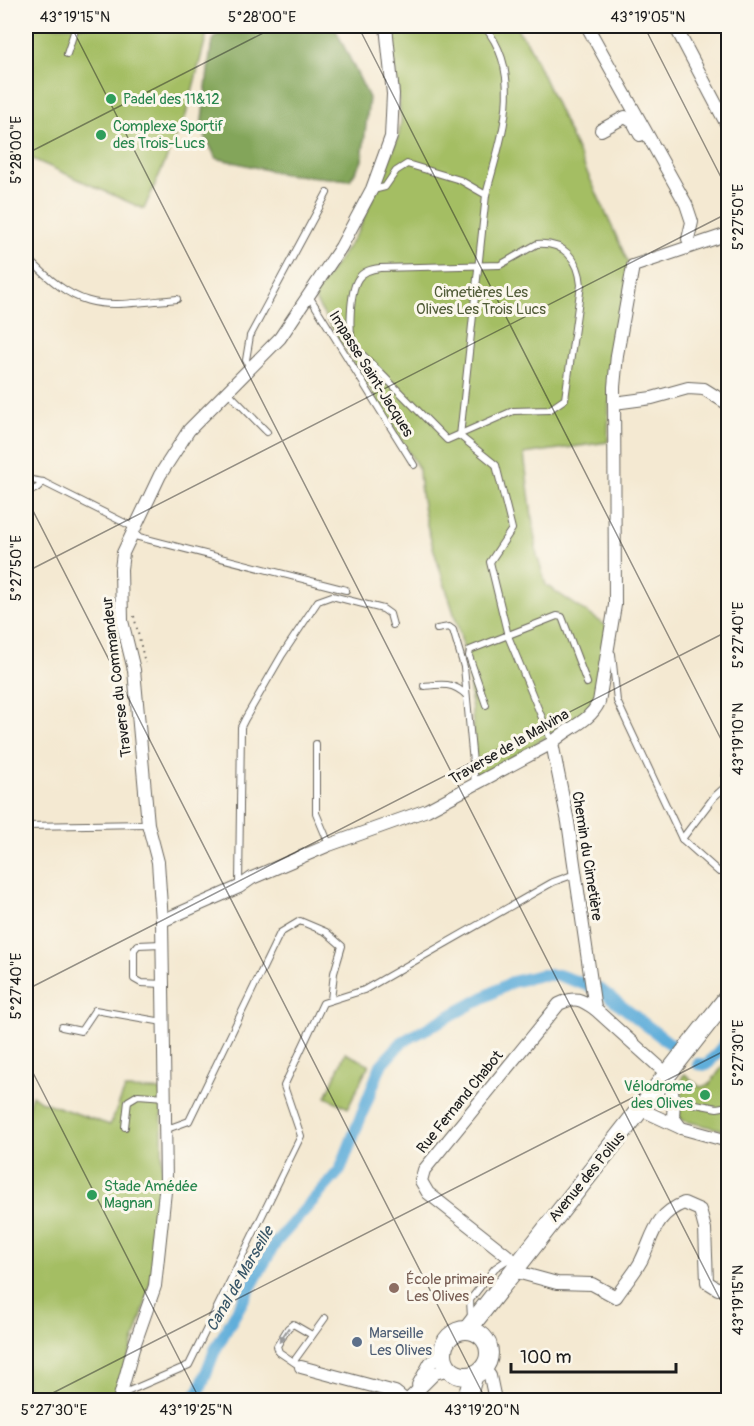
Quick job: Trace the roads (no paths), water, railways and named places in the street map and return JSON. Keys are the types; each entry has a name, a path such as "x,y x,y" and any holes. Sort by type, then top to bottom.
{"main road":[{"name":"Avenue des Poilus","path":"475,1330 514,1264 729,997"},
{"path":"461,1368 489,1352 475,1330 458,1330 449,1336 444,1344 461,1368 466,1401"},
{"path":"457,1401 461,1368"}],"street":[{"name":"Traverse du Commandeur","path":"120,1397 155,1286 166,1182 167,1130 162,921 158,862 148,824 134,670 122,611 121,569 132,531 160,475 189,430 280,338 340,247 372,189 391,136 393,94 386,26"},
{"path":"587,26 686,204 692,222 689,242"},
{"path":"675,26 729,127"},
{"path":"601,130 625,117 633,122 683,215 689,242"},
{"name":"Traverse de la Malvina","path":"162,921 239,887 252,878 329,845 428,810 552,743 560,735 592,716 599,702 615,605 614,403 617,355 633,266 689,242 729,234"},
{"path":"614,403 652,398 688,388 704,389 729,404"},
{"name":"Chemin du Cimetière","path":"552,743 576,874 595,1009"},
{"name":"Rue Fernand Chabot","path":"514,1264 428,1193 421,1181 424,1170 559,1004 569,999 580,998 595,1009"},
{"path":"595,1009 667,1074 674,1100 673,1117 681,1128"},
{"path":"640,1109 681,1128 729,1141"},
{"path":"514,1264 557,1283 592,1284 616,1297 640,1262 652,1233 668,1210 684,1203 700,1210 705,1229 707,1282 718,1289 729,1284"},
{"path":"297,1364 395,1392 407,1401 435,1373 461,1368 490,1376 495,1401"}],"lane":[{"path":"66,54 76,26"},
{"path":"460,436 486,195 504,128 508,89 502,57 484,26"},
{"path":"372,189 375,191 385,187 396,171 407,164 460,180 486,195"},
{"path":"250,368 246,360 250,336 327,193"},
{"path":"552,244 572,258 580,274 581,285 565,399 549,410 513,411 460,436 447,440 364,358 351,340 350,328 356,284 367,271 380,268 500,265 510,261 531,245 552,244"},
{"path":"26,256 55,285 92,304 113,305 177,300"},
{"name":"Impasse Saint-Jacques","path":"309,296 414,465"},
{"path":"227,391 267,432"},
{"path":"460,436 496,465 512,523 510,533 490,562 508,636 552,743"},
{"path":"26,479 43,482 132,531 346,590"},
{"path":"26,493 43,482"},
{"path":"239,887 241,727 282,655 318,601 332,596 383,609 390,614 393,625"},
{"path":"486,705 469,652 560,616 587,683"},
{"path":"437,629 448,627 453,630 464,667 475,785"},
{"path":"610,639 617,701 682,839 719,872 729,870"},
{"path":"424,686 446,683 458,687 466,696"},
{"path":"316,744 316,813 329,845"},
{"path":"682,839 714,797 727,788 727,746"},
{"path":"26,826 148,824"},
{"path":"120,1397 189,1365 301,1136 284,1086 323,1003 364,990 553,882 576,874"},
{"path":"167,1130 189,1121 280,933 290,925 300,921 326,932 342,946 334,973 331,1000"},
{"path":"162,944 138,945 134,950 133,972 134,979 141,983 163,984"},
{"path":"62,1027 81,1031 95,1010 163,1022"},
{"path":"125,1127 128,1101 138,1095 165,1097"},
{"path":"674,1100 717,1108 729,1106"},
{"path":"475,1330 470,1312 470,1300 495,1268 514,1264"},
{"path":"312,1335 297,1324 288,1328 277,1349 297,1364 312,1335 325,1318"}],"waterway":[{"name":"Canal de Marseille","path":"191,1400 200,1389 215,1350 276,1242 340,1170 381,1065 402,1042 512,982 541,975 558,975 601,990 673,1046"},
{"name":"Canal de Marseille","path":"698,1064 707,1065 728,1040"},
{"name":"Canal de Marseille","path":"26,1398 46,1400"}],"place":[{"name":"Padel des 11&12","path":"111,99"},
{"name":"Complexe Sportif des Trois-Lucs","path":"101,135"},
{"name":"Vélodrome des Olives","path":"705,1095"},
{"name":"Stade Amédée Magnan","path":"92,1195"},
{"name":"École primaire Les Olives","path":"394,1288"},
{"name":"Marseille Les Olives","path":"357,1342"}],"park label":[{"name":"Cimetières Les Olives Les Trois Lucs","path":"481,300"}]}
